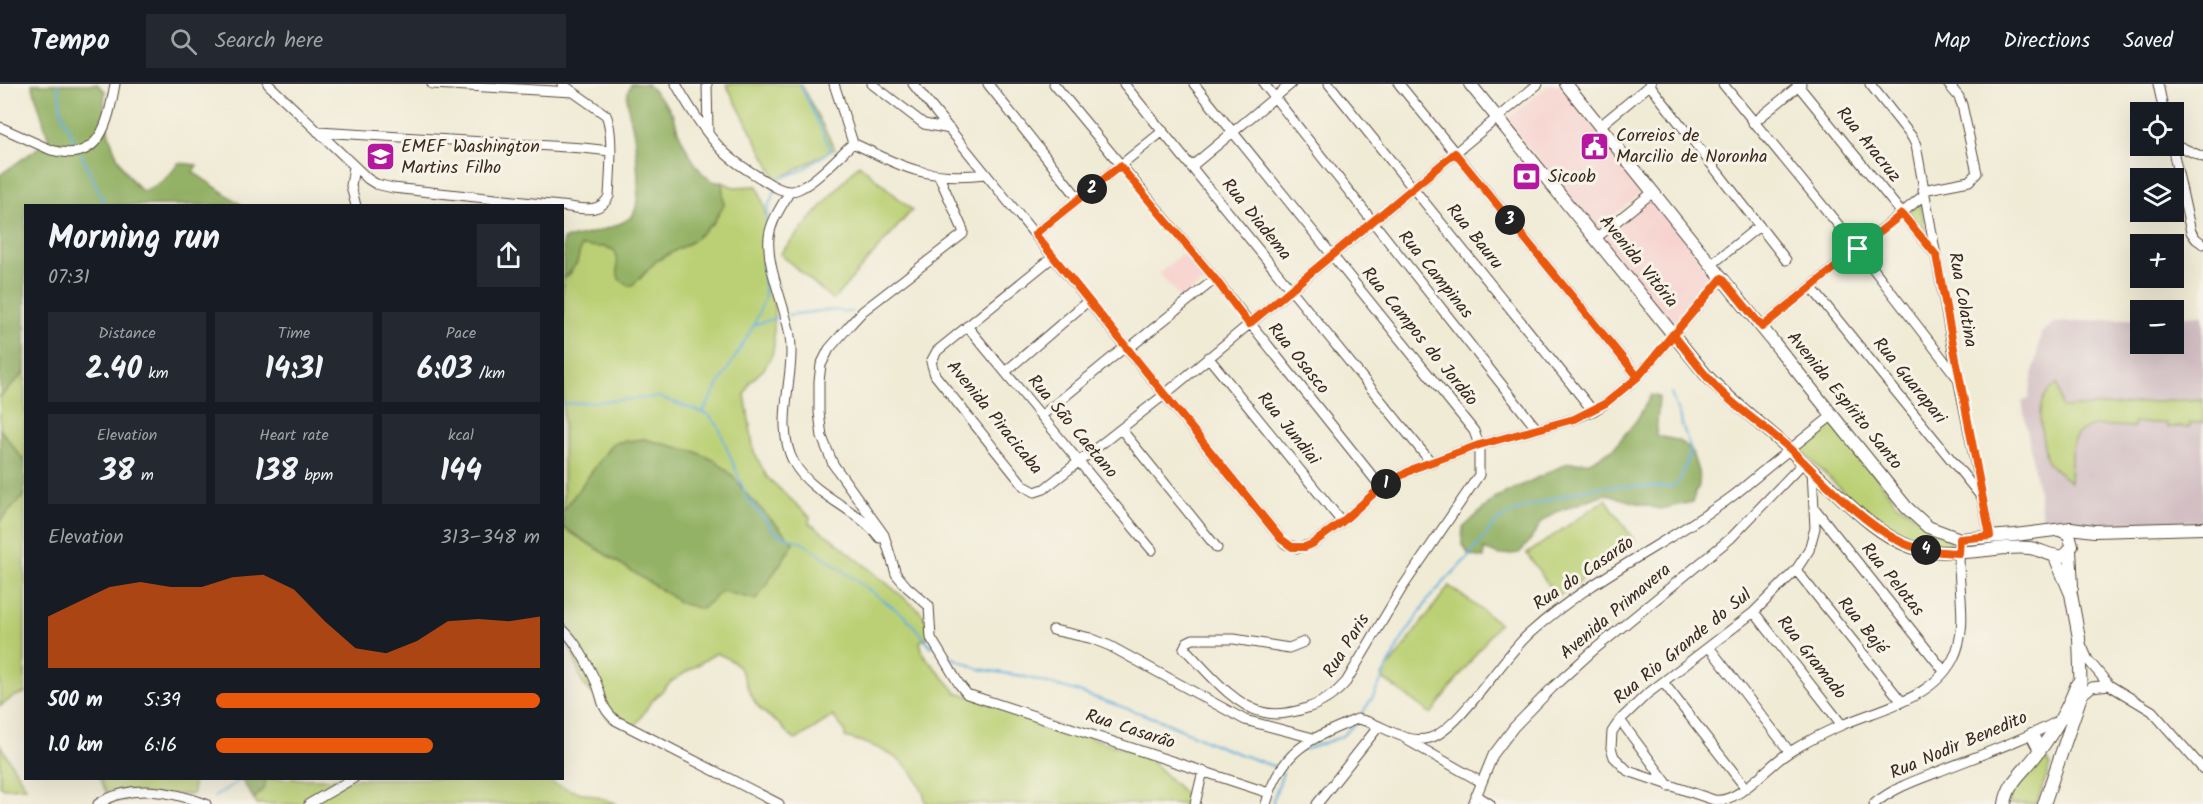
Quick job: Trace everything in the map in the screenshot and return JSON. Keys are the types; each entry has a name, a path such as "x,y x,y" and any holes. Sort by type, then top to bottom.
{"street":[{"path":"0,128 60,153 80,151 98,141 103,133 110,115 115,84"},
{"path":"268,84 368,179 385,187 542,204"},
{"path":"432,84 575,93"},
{"path":"562,84 606,115 609,122 610,151 609,196 606,202 598,209 591,210 564,206"},
{"path":"676,84 708,132 725,152 769,184 790,191"},
{"path":"707,84 708,132"},
{"path":"834,84 853,143 896,164 939,176 961,177 986,174"},
{"path":"872,84 924,124 950,129"},
{"path":"913,84 1286,544 1298,548 1312,544 1342,522 1381,487 1430,461 1536,428 1574,419 1606,403 1638,377 1722,278"},
{"path":"988,84 1079,199"},
{"name":"Rua Osasco","path":"1054,84 1215,279 1381,487"},
{"name":"Rua Diadema","path":"1124,84 1430,461"},
{"name":"Rua Campos do Jordão","path":"1194,84 1474,431 1479,445"},
{"name":"Rua Campinas","path":"1264,84 1536,428"},
{"path":"1192,166 1291,84"},
{"name":"Rua Bauru","path":"1329,84 1593,411"},
{"path":"1399,84 1638,377"},
{"name":"Avenida Piracicaba","path":"1053,257 937,351 933,356 932,369 1024,486 1035,492 1044,489 1080,462 1164,395 1538,84"},
{"name":"Avenida Espírito Santo","path":"1566,84 1906,507 1928,527 1960,539 2076,528 2088,531 2203,528"},
{"path":"1600,126 1650,84 1786,260"},
{"path":"1723,84 1858,249 1958,378"},
{"name":"Rua Colatina","path":"1870,84 1914,140 1990,536"},
{"path":"1762,327 1902,214 1924,193 1969,181 1977,173 1962,105 1959,97 1948,84"},
{"path":"2158,84 2162,102"},
{"name":"Avenida Vitória","path":"1474,85 1497,118 1706,375 1729,399 1791,450 1862,515 1897,541 1921,549 1956,553 2024,548 2052,555"},
{"path":"1753,123 1799,85"},
{"name":"Rua Aracruz","path":"1799,85 1936,255"},
{"path":"1035,234 1162,131"},
{"path":"318,132 610,151"},
{"path":"853,143 807,184 790,191 774,218 769,238 774,278 790,336 790,366 786,398 790,455 807,479 867,524 887,547"},
{"path":"2184,149 2203,157"},
{"path":"2175,156 2191,232 2203,244"},
{"path":"354,166 351,186 356,204"},
{"path":"887,547 884,535 832,464 822,437 819,412 821,365 829,349 857,318 963,234 939,176"},
{"path":"1596,238 1653,192"},
{"path":"1711,265 1759,226"},
{"path":"1041,416 1215,279"},
{"name":"Rua Guarapari","path":"1811,287 1981,496"},
{"name":"Avenida Piracicaba","path":"1005,372 1088,301"},
{"name":"Rua São Caetano","path":"968,326 1152,550"},
{"name":"Rua Jundiai","path":"1208,357 1342,522"},
{"path":"1791,450 1833,415"},
{"path":"1121,429 1217,548"},
{"name":"Rua Paris","path":"1304,642 1289,648 1234,639 1193,639 1187,642 1184,648 1223,687 1261,712 1279,714 1295,711 1313,706 1338,692 1402,588 1476,480 1480,472 1479,445"},
{"name":"Rua do Casarão","path":"1266,804 1275,777 1287,759 1313,738 1357,719 1402,737 1429,738 1444,731 1462,713 1517,645 1553,613 1579,594 1728,500 1791,450"},
{"name":"Rua Rio Grande do Sul","path":"1807,466 1815,509 1815,528 1809,550 1796,570 1754,612 1663,682 1620,720 1612,732 1611,740 1614,757 1628,771 1721,801 1734,797 1789,751 1842,725 1902,702 1927,689 1954,656 1961,636 1956,553"},
{"name":"Avenida Primavera","path":"1475,800 1480,782 1493,755 1504,739 1553,687 1595,649 1731,538 1807,466"},
{"name":"Rua Pelotas","path":"1815,509 1944,671"},
{"path":"2044,804 2080,696 2079,638 2071,594 2071,547 2069,534 2056,530 2045,539 2046,550 2052,555 2071,594"},
{"path":"2052,555 2067,555 2078,536 2088,531"},
{"path":"1956,553 1960,539"},
{"name":"Rua Casarão","path":"887,547 901,581 929,606 931,638 959,684 968,694 1269,793"},
{"name":"Rua Bajé","path":"1796,570 1902,702"},
{"name":"Rua Gramado","path":"1754,612 1842,725"},
{"path":"1053,630 1090,638 1110,646 1245,720 1313,738"},
{"path":"564,631 571,638 596,682 603,707 615,720 779,804"},
{"path":"2079,638 2088,660 2109,685 2152,711 2203,769"},
{"path":"1709,647 1789,751"},
{"path":"2005,804 2011,785 2038,753 2072,696 2079,678"},
{"path":"1663,682 1745,787"},
{"path":"2080,696 2092,687 2109,685"},
{"path":"1620,720 1669,786"},
{"name":"Rua Nodir Benedito","path":"1874,804 1888,793 1910,783 2032,735 2058,721"},
{"path":"1318,804 1379,726"},
{"path":"2032,735 2038,753 2047,757 2055,768"},
{"path":"1402,737 1480,782"},
{"path":"1195,804 1203,771"},
{"path":"309,804 351,780"},
{"path":"98,804 117,794 137,791 167,793 206,804"},
{"path":"1475,800 1490,804"}],"shaded area":[{"path":"1550,84 1558,84 1645,190 1596,230 1506,120"},
{"path":"1652,198 1713,276 1672,324 1602,239"},
{"path":"1187,250 1207,274 1206,280 1181,299 1159,273"},
{"path":"2203,315 2203,522 2044,526 2022,401 2028,399 2041,333 2054,323 2130,319 2130,354 2184,354 2184,316"}],"green space":[{"path":"32,84 97,84 105,91 104,104 108,131 118,158 133,182 142,191 163,180 178,163 197,165 193,172 241,204 24,204 24,373 0,397 0,175 49,140"},
{"path":"631,84 647,84 667,105 695,164 708,178 715,182 722,182 724,205 713,223 691,242 656,261 634,284 629,286 619,279 616,253 605,247 581,246 577,263 564,279 564,239 610,228 627,220 635,209 638,187 637,161 627,101"},
{"path":"726,84 801,84 835,149 777,180"},
{"path":"859,164 912,210 833,300 780,254"},
{"path":"722,182 733,187 757,186 764,205 767,223 767,240 774,287 774,346 764,369 750,382 745,394 754,452 767,477 810,517 809,523 834,540 919,610 926,619 929,634 926,639 920,641 923,654 957,693 1147,757 1184,793 1188,804 926,804 922,789 907,767 897,758 873,746 845,737 845,731 833,716 796,740 793,738 757,706 739,668 727,658 716,653 672,681 650,703 636,725 619,719 582,682 573,653 564,640 564,528 678,600 677,602 722,591 794,543 747,495 733,476 696,452 644,439 613,443 564,510 564,279 571,273 581,246 605,247 614,250 640,279 656,261 691,242 713,223 724,205"},
{"path":"1920,202 1927,238 1907,214"},
{"path":"24,373 24,461 0,429 0,397"},
{"path":"2058,384 2062,408 2203,399 2203,423 2190,423 2190,427 2167,427 2167,423 2134,423 2134,427 2099,426 2083,430 2073,443 2070,482 2047,462 2041,430 2043,399"},
{"path":"1651,395 1659,397 1656,436 1677,440 1691,449 1699,475 1699,485 1692,502 1660,509 1604,494 1554,513 1541,523 1519,553 1499,555 1484,549 1484,558 1469,555 1462,543 1463,528 1495,498 1568,463 1590,462 1613,449 1636,421"},
{"path":"1833,419 1896,503 1949,539 1953,550 1931,548 1898,537 1866,513 1800,450"},
{"path":"0,429 24,461 24,495 0,521"},
{"path":"644,439 696,452 716,461 733,476 747,495 794,543 756,600 722,591 702,609 676,602 677,600 564,528 564,510 613,443"},
{"path":"24,495 24,693 13,697 0,706 0,521"},
{"path":"1606,499 1635,542 1557,597 1527,554"},
{"path":"1449,586 1499,623 1431,714 1381,677"},
{"path":"0,745 26,787 4,788 0,786"},
{"path":"2040,758 2045,759 2051,765 2036,804 2008,804 2012,790"},
{"path":"100,780 193,780 193,794 151,795 111,802"},
{"path":"242,780 266,780 264,788 254,799"},
{"path":"266,780 548,780 562,787 617,804 257,804 254,799 264,788"}],"waterway":[{"path":"58,84 62,114 78,149"},
{"path":"776,183 778,179 803,170 831,150 800,84"},
{"path":"81,154 105,204"},
{"path":"766,232 768,207 775,189"},
{"path":"702,413 754,325 765,297 762,264 766,253"},
{"path":"788,315 829,310 852,312"},
{"path":"754,325 782,316"},
{"path":"1359,718 1374,695 1399,644 1430,597 1469,556 1498,520 1526,507 1585,489 1610,486 1671,487 1680,481 1691,450 1671,393"},
{"path":"564,404 659,397 709,415 718,426 747,498 776,533 803,543 824,557 906,617 932,647"},
{"path":"944,654 979,669 1022,676 1073,690 1160,720 1223,748 1278,768"},
{"path":"1304,750 1341,737 1356,723"},
{"path":"1273,804 1283,773"},
{"path":"214,797 240,780"},
{"path":"0,803 7,804"}],"place":[{"name":"Correios de Marcilio de Noronha","path":"1595,146"},
{"name":"EMEF Washington Martins Filho","path":"380,157"},
{"name":"Sicoob","path":"1527,177"}],"route":[{"path":"1858,249 1762,327 1722,278 1673,334 1638,377 1606,403 1574,419 1479,445 1415,468 1381,487 1342,522 1312,544 1298,548 1286,544 1281,539 1035,234 1120,166 1215,279 1249,324 1455,153 1638,377 1673,334 1729,399 1791,450 1881,531 1913,547 1959,553 1960,539 1990,536 1936,255 1902,214 1858,249"}]}
